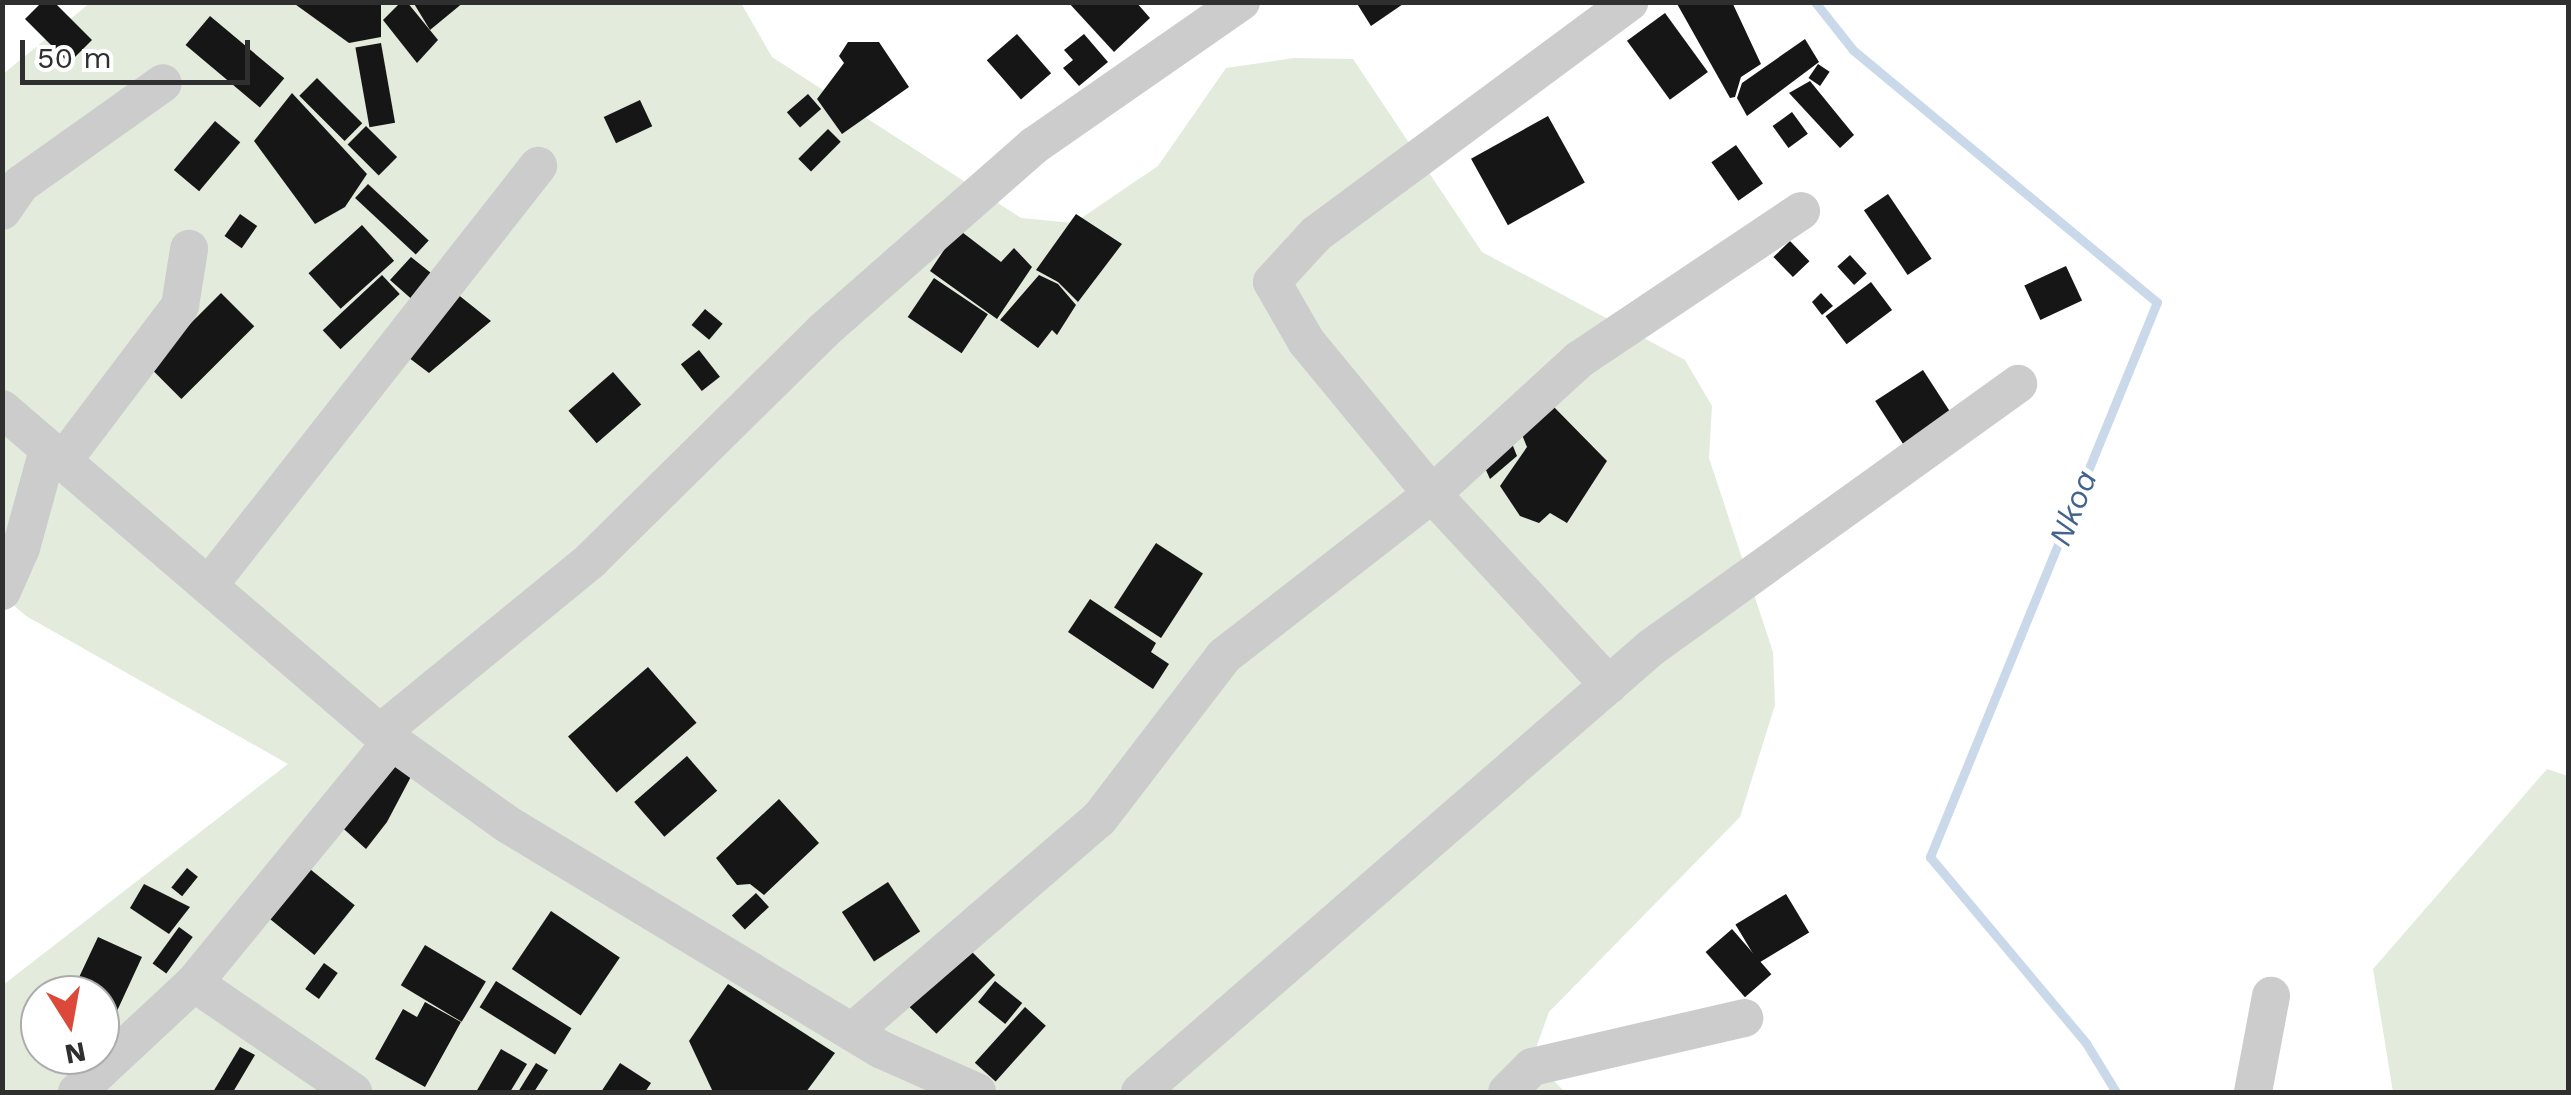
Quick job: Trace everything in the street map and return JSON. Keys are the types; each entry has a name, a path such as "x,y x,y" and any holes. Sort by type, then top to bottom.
{"street":[{"path":"77,1092 194,984 386,737 590,560 823,331 1035,145 1241,2"},
{"path":"1609,684 1432,494 1306,340 1272,282 1316,234 1630,2"},
{"path":"2,210 21,184 163,83"},
{"path":"210,585 538,166"},
{"path":"852,1032 1098,819 1224,656 1432,494 1580,359 1801,211"},
{"path":"2,591 55,456 180,306 190,249"},
{"path":"1140,1092 1652,647 2018,384"},
{"path":"2,409 386,737 507,824 882,1050 977,1092"},
{"path":"194,984 353,1092"},
{"path":"2253,1092 2272,996"},
{"path":"1507,1092 1532,1067 1744,1018"}],"shaded area":[{"path":"90,3 741,3 772,57 1021,218 1074,223 1158,166 1226,68 1294,58 1353,59 1482,252 1685,360 1712,406 1709,458 1773,652 1775,705 1740,817 1549,1012 1532,1059 1565,1092 3,1092 3,985 288,764 26,616 3,596 3,74"},
{"path":"2547,769 2568,776 2568,1092 2393,1092 2373,969"}],"building":[{"path":"42,2 54,2 92,40 69,63 25,19"},
{"path":"292,2 381,2 381,37 349,43"},
{"path":"401,2 407,2 438,40 417,63 383,20"},
{"path":"413,2 464,2 430,30"},
{"path":"1068,2 1136,2 1150,18 1114,52"},
{"path":"1356,2 1406,2 1371,26"},
{"path":"1676,2 1732,2 1761,64 1741,77 1735,97 1730,98"},
{"path":"1665,13 1708,72 1670,100 1627,41"},
{"path":"210,16 284,78 260,107 186,45"},
{"path":"1017,34 1051,73 1021,99 987,60"},
{"path":"1084,34 1108,62 1079,86 1063,68 1073,60 1064,50"},
{"path":"1805,39 1819,62 1747,116 1737,98 1742,83"},
{"path":"848,42 879,42 909,87 842,134 817,99 844,63 839,56"},
{"path":"381,43 395,123 369,127 355,48"},
{"path":"1818,64 1830,72 1820,86 1808,78"},
{"path":"317,78 362,123 345,141 299,96"},
{"path":"1810,81 1854,135 1840,148 1789,93"},
{"path":"292,93 367,174 345,207 315,224 254,141"},
{"path":"808,94 821,109 800,127 787,112"},
{"path":"640,100 652,126 616,143 604,117"},
{"path":"1792,112 1808,134 1788,148 1773,126"},
{"path":"1548,116 1585,182 1508,225 1471,159"},
{"path":"215,121 240,142 199,191 174,170"},
{"path":"366,126 397,157 379,175 348,144"},
{"path":"828,129 841,142 811,171 798,159"},
{"path":"1736,145 1763,184 1738,201 1711,162"},
{"path":"368,184 429,241 416,255 355,198"},
{"path":"1888,194 1932,259 1908,275 1864,210"},
{"path":"240,214 257,226 242,248 225,236"},
{"path":"1076,214 1122,244 1078,302 1058,282 1036,270"},
{"path":"362,225 394,261 341,309 308,273"},
{"path":"958,229 1001,262 1014,248 1032,267 997,319 930,271"},
{"path":"1790,241 1809,261 1793,277 1773,257"},
{"path":"1850,255 1867,274 1854,285 1837,266"},
{"path":"411,257 491,321 429,373 388,342 424,310 390,280"},
{"path":"2066,266 2082,300 2040,320 2024,285"},
{"path":"382,275 400,294 340,349 323,330"},
{"path":"1039,275 1058,284 1076,305 1057,335 1052,330 1038,348 1000,320"},
{"path":"934,278 988,314 962,353 908,317"},
{"path":"1871,282 1892,310 1847,344 1825,316"},
{"path":"221,293 254,326 181,399 148,366"},
{"path":"1821,293 1833,306 1822,315 1812,302"},
{"path":"705,309 723,324 709,340 692,325"},
{"path":"699,350 720,377 702,391 681,364"},
{"path":"1923,370 1952,414 1904,445 1875,401"},
{"path":"613,372 641,404 597,443 568,411"},
{"path":"1552,405 1607,461 1567,523 1550,513 1539,523 1520,516 1500,486 1527,447 1520,430"},
{"path":"1509,436 1517,456 1490,479 1480,457"},
{"path":"1156,543 1203,573 1161,638 1114,608"},
{"path":"1090,599 1156,643 1151,652 1169,664 1153,689 1068,632"},
{"path":"648,667 697,723 617,792 568,737"},
{"path":"687,756 717,791 664,837 634,802"},
{"path":"390,758 415,769 387,822 366,849 336,822"},
{"path":"779,799 819,843 764,895 750,884 737,885 716,858"},
{"path":"305,865 355,905 314,955 265,915"},
{"path":"187,868 198,877 182,896 171,887"},
{"path":"888,882 920,931 874,961 842,912"},
{"path":"144,884 190,907 169,934 130,908"},
{"path":"756,893 769,907 745,929 732,916"},
{"path":"1786,894 1809,933 1759,963 1735,924"},
{"path":"551,911 620,957 581,1015 512,969"},
{"path":"179,927 193,937 166,973 153,963"},
{"path":"1732,929 1771,974 1745,997 1706,952"},
{"path":"98,937 142,957 120,1005 120,975 80,975"},
{"path":"964,944 995,975 936,1034 905,1003"},
{"path":"425,945 486,982 462,1022 401,985"},
{"path":"324,963 338,973 319,999 305,989"},
{"path":"496,981 571,1028 555,1054 480,1007"},
{"path":"995,981 1022,1003 1005,1024 978,1002"},
{"path":"728,984 835,1053 806,1092 713,1092 689,1041"},
{"path":"425,1002 461,1022 425,1087 375,1059 403,1009 417,1017"},
{"path":"1025,1007 1046,1026 996,1081 975,1063"},
{"path":"240,1047 255,1055 233,1092 213,1092"},
{"path":"501,1049 527,1064 510,1092 476,1092"},
{"path":"536,1063 548,1070 534,1092 518,1092"},
{"path":"620,1063 651,1083 645,1092 601,1092"}],"waterway":[{"name":"Nkoa","path":"1815,2 1853,50 2157,302 1930,857 2086,1043 2116,1092"}]}
